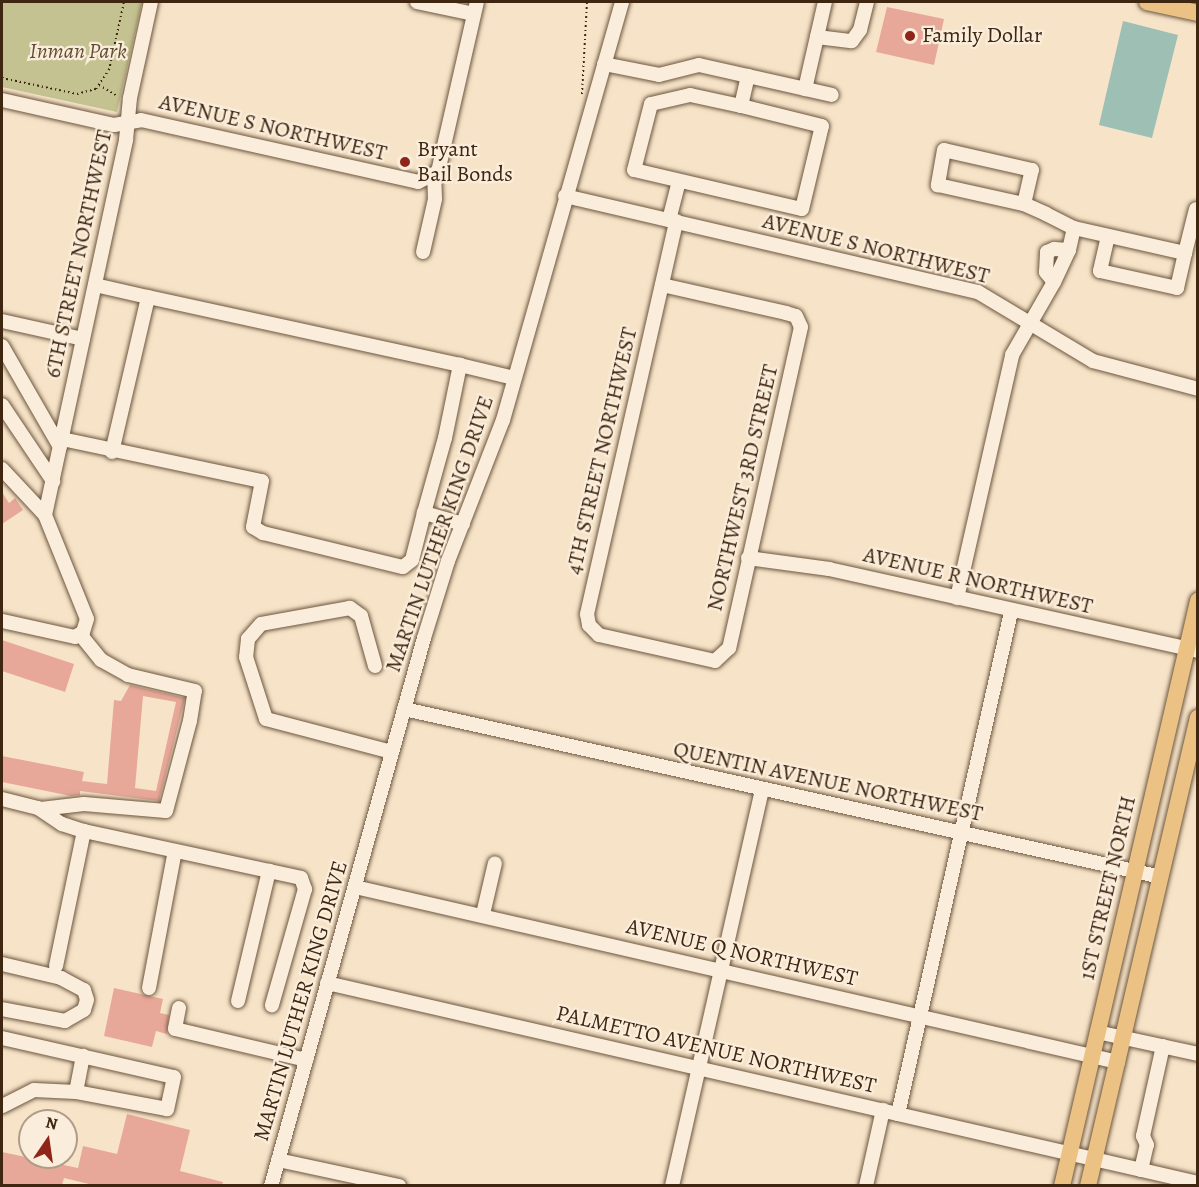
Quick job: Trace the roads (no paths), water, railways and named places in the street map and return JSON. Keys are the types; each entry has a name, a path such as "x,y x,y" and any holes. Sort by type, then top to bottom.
{"main road":[{"path":"1147,2 1197,13"},
{"name":"1ST STREET NORTH","path":"1062,1185 1136,870 1192,650 1197,601"},
{"path":"1088,1185 1197,718"}],"street":[{"name":"6TH STREET NORTHWEST","path":"45,515 95,285 152,2"},
{"path":"417,2 475,8 432,177 435,199 423,252"},
{"name":"MARTIN LUTHER KING DRIVE","path":"271,1185 438,590 490,457 622,2"},
{"path":"805,89 825,2"},
{"path":"817,37 852,41 860,30 867,2"},
{"path":"604,64 659,75 699,65 832,95"},
{"path":"741,106 747,76"},
{"path":"690,95 741,106 822,126 802,209 634,170 651,104 690,95"},
{"name":"AVENUE S NORTHWEST","path":"2,100 114,125 141,120 418,182 432,177"},
{"path":"1024,204 1032,170 944,150 938,185 1024,204 1074,228 1185,253"},
{"name":"4TH STREET NORTHWEST","path":"679,181 662,285 587,614 591,627 599,635 695,657 720,658"},
{"name":"AVENUE S NORTHWEST","path":"565,196 978,292 1093,361 1197,389"},
{"path":"1108,236 1100,271 1177,288 1196,209"},
{"path":"957,598 1012,356 1054,282 1046,273 1047,252 1069,250 1074,228"},
{"path":"95,285 514,378"},
{"name":"NORTHWEST 3RD STREET","path":"662,285 786,312 796,316 800,324 729,648 720,658"},
{"path":"112,452 148,297"},
{"path":"2,321 83,339"},
{"path":"2,346 61,443 262,481 253,527 403,567 412,560 460,365"},
{"path":"2,405 53,482"},
{"path":"2,469 45,515 87,619 80,634 75,637 2,621"},
{"path":"424,513 463,524"},
{"name":"AVENUE R NORTHWEST","path":"748,558 829,568 1011,612 1192,650"},
{"path":"375,666 361,616 350,608 261,624 248,639 246,657 266,720 392,752"},
{"path":"898,1114 1011,612"},
{"path":"2,800 41,809 84,804 166,812 190,721 195,691 128,675 100,660 80,634"},
{"name":"QUENTIN AVENUE NORTHWEST","path":"404,709 1161,877"},
{"path":"672,1185 762,790"},
{"path":"41,809 62,824 84,831 301,878 305,889 272,1005"},
{"path":"56,966 84,831"},
{"path":"149,988 175,851"},
{"path":"483,914 495,863"},
{"path":"238,1001 269,871"},
{"name":"AVENUE Q NORTHWEST","path":"355,887 483,914 1118,1062"},
{"path":"2,964 61,978 84,990 87,1000 84,1010 65,1021 2,1009"},
{"name":"PALMETTO AVENUE NORTHWEST","path":"327,983 1197,1183"},
{"path":"179,1008 175,1029 306,1060"},
{"path":"1097,1032 1197,1054"},
{"path":"2,1038 174,1077 167,1109 76,1092 34,1090 2,1106"},
{"path":"1142,1170 1147,1145 1143,1136 1163,1046"},
{"path":"76,1092 83,1056"},
{"path":"866,1185 883,1110"},
{"path":"278,1160 399,1185"}],"water":[{"path":"1123,21 1178,35 1152,138 1099,125"}],"place":[{"name":"Family Dollar","path":"910,36"},
{"name":"Bryant Bail Bonds","path":"405,162"}],"park label":[{"name":"Inman Park","path":"78,52"}]}
